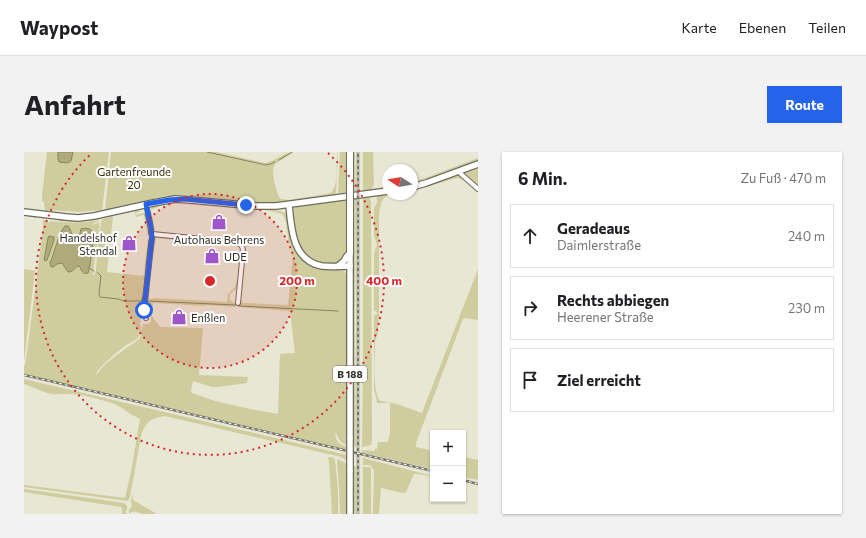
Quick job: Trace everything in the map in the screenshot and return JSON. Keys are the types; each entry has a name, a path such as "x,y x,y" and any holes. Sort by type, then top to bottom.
{"highway":[{"name":"B 188","path":"350,152 350,253"}],"main road":[{"path":"418,185 478,164"},
{"path":"24,212 66,217 82,217 94,216 169,200 184,199 257,206 276,206 382,193"},
{"path":"289,205 294,241 302,255 317,265 350,266"},
{"path":"276,206 278,209 290,216"},
{"path":"338,266 350,253"},
{"name":"B 188","path":"350,253 350,514"}],"street":[{"path":"459,171 478,189"},
{"path":"146,204 152,234 144,310 146,318"},
{"path":"152,234 241,244 243,251 238,303"}],"green space":[{"path":"47,152 109,152 102,210 78,212 45,211 42,196"},
{"name":"Gartenfreunde 20","path":"111,152 216,152 265,163 286,153 294,152 275,164 273,172 279,197 281,199 289,200 331,193 334,189 336,179 338,152 336,192 335,195 317,196 310,199 265,203 176,195 105,210"},
{"path":"340,152 348,152 347,192 339,194 338,192"},
{"path":"352,152 355,152 356,191 353,192"},
{"path":"363,152 373,152 374,184 371,191 363,190"},
{"path":"478,158 478,160 418,181"},
{"path":"478,166 478,187 463,171"},
{"path":"455,174 461,176 478,192 464,180 457,178 418,189 418,187"},
{"path":"382,194 383,200 379,215 379,316 378,332 375,342 374,375 374,316 378,313 374,310 374,256 377,245 374,235 374,208 377,203 377,195"},
{"path":"367,196 371,202 372,440 371,445 362,447 363,197"},
{"path":"356,197 356,447 353,446 352,435 352,235 353,198"},
{"path":"347,198 348,244 345,256 334,264 314,261 308,257 300,247 297,240 292,214 293,210 299,206"},
{"path":"182,201 253,207 279,211 285,213 289,220 295,247 302,258 343,270 345,272 347,277 347,445 340,441 335,433 337,441 347,447 347,450 24,374 43,220 46,220 49,223 51,221 88,222 100,220 93,223 93,225 100,222 94,276 102,219 113,216 107,272 143,276 145,271 148,239 150,240 140,325 141,330 138,338 113,356 95,375 111,359 140,338 143,324 149,324 151,321 151,316 147,310 152,309 152,316 160,327 203,328 199,375 248,377 247,383 218,387 212,387 193,381 192,393 215,401 278,414 280,354 295,353 290,311 238,307 239,301 242,301 243,303 288,305 293,256 284,217 282,214 266,210 175,203 162,205 151,210 155,231 153,230 150,211 153,206","holes":["68,226 74,237 77,239 79,238 81,232 91,229 93,232 94,236 90,265 87,274 83,273 80,266 73,271 66,269 62,263 50,263 59,238","49,236 52,247 45,261 44,259"]},
{"path":"135,211 140,211 136,213 136,215 145,214 149,225 150,235 148,236 144,215 136,217"},
{"path":"100,217 100,219 90,221 60,221 60,219"},
{"path":"155,231 169,233 158,233"},
{"path":"157,237 211,242 212,244 157,238 153,256 154,238"},
{"path":"24,269 35,271 24,362"},
{"path":"478,269 478,320 463,319 416,443 416,447 430,450 430,468 362,453 362,450 374,451 377,449 378,442 388,442 390,436 390,403 377,403 374,390 374,375 377,396 380,401 397,404 422,413"},
{"path":"236,282 238,282 238,287 230,296 230,300 236,304 235,307 153,303 153,306 146,305 149,288 149,299 156,298 227,302 228,294 235,287"},
{"path":"24,379 347,455 347,461 337,456 165,416 155,418 146,424 141,436 128,501 24,487 24,485 125,498 140,419 112,403 80,395 55,394 46,392 24,384"},
{"path":"328,457 334,458 335,460 338,490 338,514 332,514"},
{"path":"363,458 430,476 414,474 406,492 403,493 381,488 379,514 373,514 374,470 370,465 363,465"},
{"path":"466,458 478,460 478,480 466,478"},
{"path":"338,459 347,464 348,514 340,514"},
{"path":"353,466 356,466 356,514 352,514"},
{"path":"363,467 370,467 371,469 371,514 363,514"},
{"path":"24,489 124,503 127,506 127,514 122,514 121,507 24,492"},
{"path":"133,493 133,500 157,514 143,514 134,512 129,514 129,510 132,506 131,501"}],"shaded area":[{"path":"58,152 73,152 71,161 68,163 59,162"},
{"path":"65,226 68,226 74,237 77,239 81,229 88,228 93,232 94,236 88,273 83,273 79,266 68,272 62,263 51,267 50,263"},
{"path":"49,236 54,237 54,240 47,260 45,261 44,260"}],"waterway":[{"path":"207,152 266,165 275,162"},
{"path":"279,160 292,152"},
{"path":"145,214 149,235"},
{"path":"24,215 35,217"},
{"path":"44,217 57,219"},
{"path":"83,220 90,219"},
{"path":"60,220 76,221"},
{"path":"146,266 149,240"},
{"path":"89,268 94,271"},
{"path":"141,301 146,270"},
{"path":"97,272 101,276 100,297 124,301 142,301"},
{"path":"147,301 235,305"},
{"path":"239,306 338,311"}],"railway":[{"path":"358,152 358,514"},
{"path":"24,375 430,470"},
{"path":"466,481 478,484"}],"place":[{"name":"Autohaus Behrens","path":"219,222"},
{"name":"Handelshof Stendal","path":"129,243"},
{"name":"UDE","path":"212,256"},
{"name":"Enßlen","path":"179,317"}],"route":[{"path":"144,310 152,237 146,204 184,199 246,205"}]}
